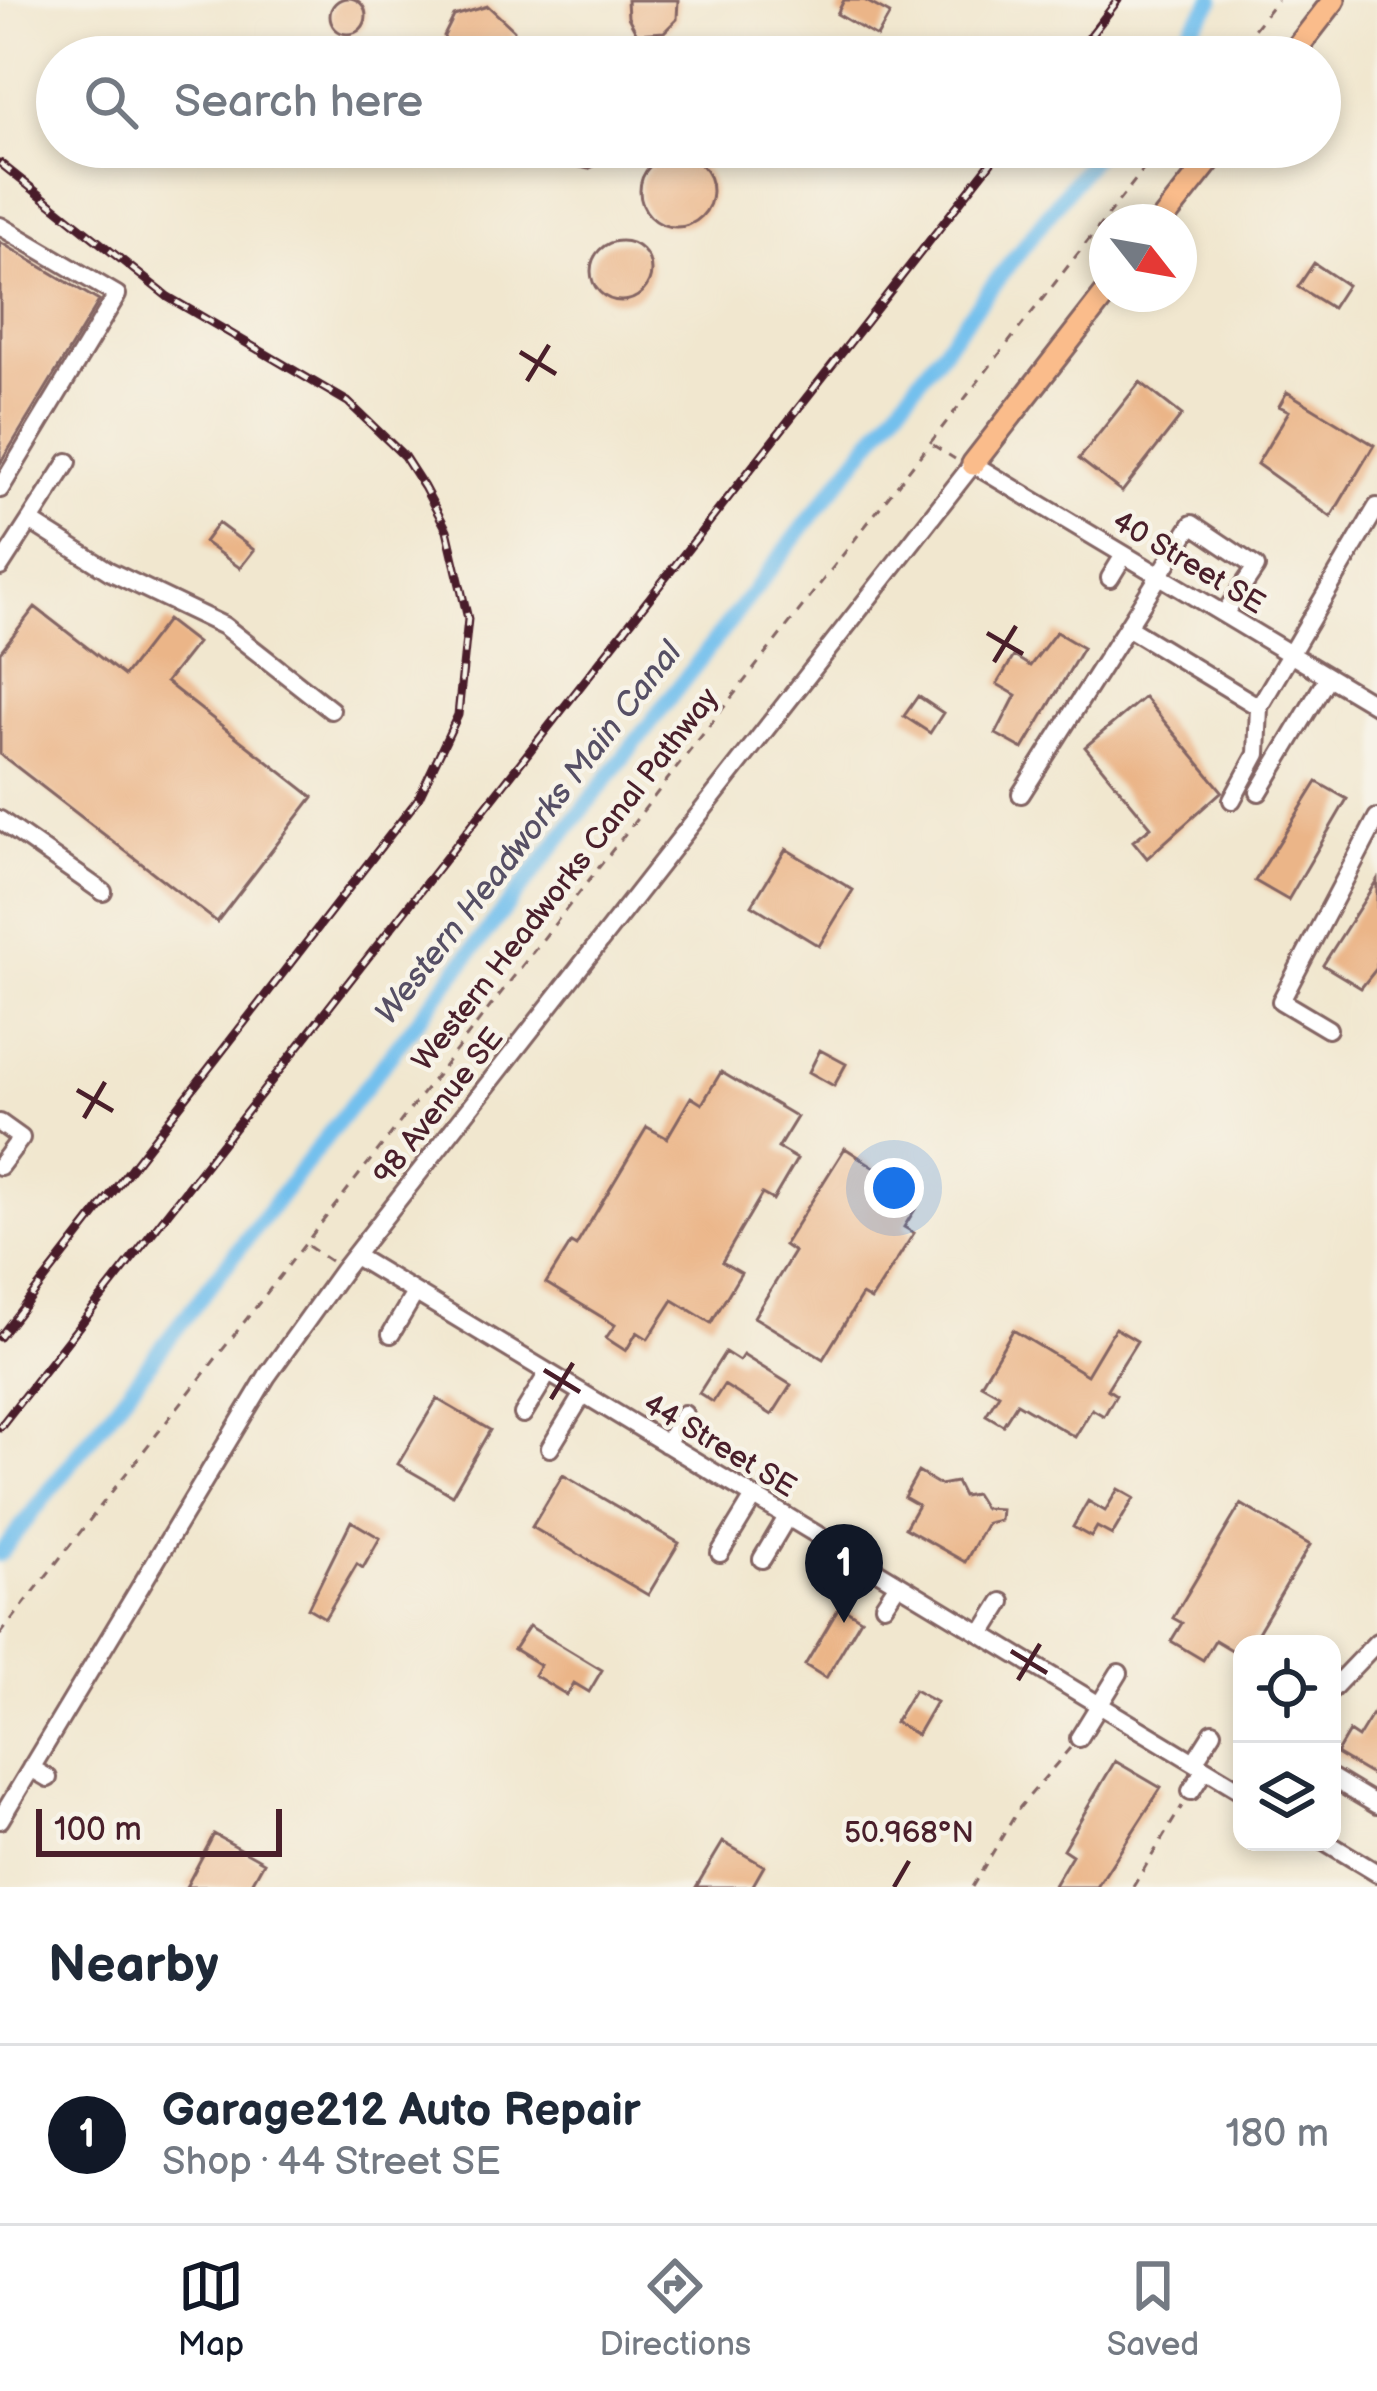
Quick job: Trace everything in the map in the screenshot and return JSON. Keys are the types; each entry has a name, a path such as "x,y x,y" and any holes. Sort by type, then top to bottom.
{"main road":[{"path":"1306,36 1334,0"},
{"path":"1175,204 1203,168"},
{"path":"973,464 1091,312"}],"street":[{"path":"0,226 117,295 0,490"},
{"path":"0,567 68,462"},
{"name":"40 Street SE","path":"973,464 1377,706"},
{"name":"98 Avenue SE","path":"0,1820 267,1376 349,1263 973,464"},
{"path":"1232,800 1256,754 1259,706 1377,507"},
{"path":"30,521 109,571 224,626 331,710"},
{"path":"1021,794 1192,524 1256,567 1224,614"},
{"path":"1110,578 1124,555"},
{"path":"1127,627 1259,706"},
{"path":"1259,792 1328,677"},
{"path":"1328,1029 1281,1001 1377,818"},
{"path":"0,820 103,892"},
{"path":"0,1123 21,1138 0,1166"},
{"name":"44 Street SE","path":"349,1263 415,1293 1233,1786"},
{"path":"391,1334 415,1293"},
{"path":"524,1414 548,1373"},
{"path":"550,1448 583,1394"},
{"path":"666,1444 683,1414"},
{"path":"720,1553 754,1497"},
{"path":"762,1559 788,1517"},
{"path":"828,1572 842,1550"},
{"path":"884,1605 898,1584"},
{"path":"982,1634 1002,1602"},
{"path":"1341,1680 1377,1642"},
{"path":"1079,1738 1119,1673"},
{"path":"1191,1790 1213,1732"},
{"path":"31,1768 48,1778"},
{"path":"1341,1783 1377,1804"},
{"path":"1338,1851 1375,1880"}],"path":[{"path":"1249,36 1277,0"},
{"name":"Western Headworks Canal Pathway","path":"0,1635 1145,168"},
{"path":"932,444 973,464"},
{"path":"307,1244 349,1263"},
{"path":"972,1887 1019,1808 1079,1738"},
{"path":"1133,1887 1191,1790"}],"building":[{"path":"341,-1 355,-1 365,9 365,23 355,33 341,33 331,23 331,9"},
{"path":"627,0 678,0 677,19 664,32 637,34 628,17"},
{"path":"844,0 864,0 890,14 875,36 837,14"},
{"path":"488,6 514,30 514,36 444,36 454,16"},
{"path":"650,168 702,168 709,177 709,205 690,224 662,224 643,205 640,191"},
{"path":"621,241 642,250 651,271 642,292 621,301 600,292 591,271 600,250"},
{"path":"0,242 99,301 0,464"},
{"path":"1314,263 1347,285 1332,308 1298,287"},
{"path":"1140,382 1182,415 1122,492 1079,459"},
{"path":"1287,392 1374,445 1331,517 1257,464 1289,411 1279,406"},
{"path":"218,523 254,550 240,568 204,542"},
{"path":"35,607 124,676 167,620 197,643 166,682 313,797 217,922 0,754 0,652"},
{"path":"1056,632 1083,648 1023,749 996,734 1016,695 997,684 1014,656 1030,666"},
{"path":"918,696 943,713 930,733 904,716"},
{"path":"1144,697 1222,791 1147,858 1133,841 1151,827 1085,747"},
{"path":"1317,782 1347,799 1288,900 1255,881"},
{"path":"786,849 853,890 819,946 752,905"},
{"path":"1377,880 1377,968 1361,988 1323,965"},
{"path":"820,1050 846,1064 834,1086 809,1072"},
{"path":"721,1072 797,1117 778,1148 797,1159 773,1200 762,1194 722,1262 741,1273 711,1323 673,1300 648,1339 637,1332 626,1351 606,1338 615,1325 546,1283 571,1243 576,1246 647,1127 667,1138 691,1097 702,1104"},
{"path":"845,1148 922,1198 904,1227 914,1233 871,1300 862,1295 823,1359 754,1317 794,1252 784,1245"},
{"path":"1115,1328 1137,1341 1107,1389 1116,1395 1104,1416 1092,1409 1075,1437 1017,1403 1003,1425 986,1415 999,1394 981,1384 1013,1330 1087,1375"},
{"path":"725,1352 739,1361 743,1355 791,1385 772,1415 724,1385 713,1402 699,1393"},
{"path":"437,1399 490,1430 452,1495 398,1464"},
{"path":"918,1472 940,1485 956,1482 963,1496 975,1494 984,1508 1001,1509 1000,1520 987,1523 965,1562 905,1528 918,1505 904,1497"},
{"path":"563,1475 679,1543 648,1595 532,1527"},
{"path":"1118,1489 1134,1498 1112,1535 1097,1527 1091,1537 1073,1527 1088,1501 1105,1511"},
{"path":"1241,1504 1310,1545 1256,1635 1233,1635 1233,1651 1215,1640 1203,1660 1171,1641 1182,1623 1173,1618"},
{"path":"351,1521 380,1538 363,1568 357,1564 325,1618 308,1608"},
{"path":"840,1606 861,1619 826,1678 805,1665"},
{"path":"529,1626 602,1670 589,1692 574,1683 567,1695 534,1675 540,1665 514,1649"},
{"path":"914,1690 936,1702 917,1735 895,1722"},
{"path":"1377,1707 1377,1778 1341,1757 1349,1732 1358,1738"},
{"path":"1115,1761 1161,1788 1097,1887 1053,1887 1072,1855 1063,1849"},
{"path":"214,1834 264,1862 250,1887 186,1887"},
{"path":"723,1842 764,1866 752,1887 696,1887"}],"waterway":[{"name":"Western Headworks Main Canal","path":"1185,36 1213,0"},
{"name":"Western Headworks Main Canal","path":"0,1554 1085,168"}],"railway":[{"path":"1090,36 1118,0"},
{"path":"0,163 168,297 348,402 404,456 447,530 468,619 458,715 418,799 0,1337"},
{"path":"0,1427 987,168"}],"place":[{"name":"Garage212 Auto Repair","path":"844,1623"}]}
